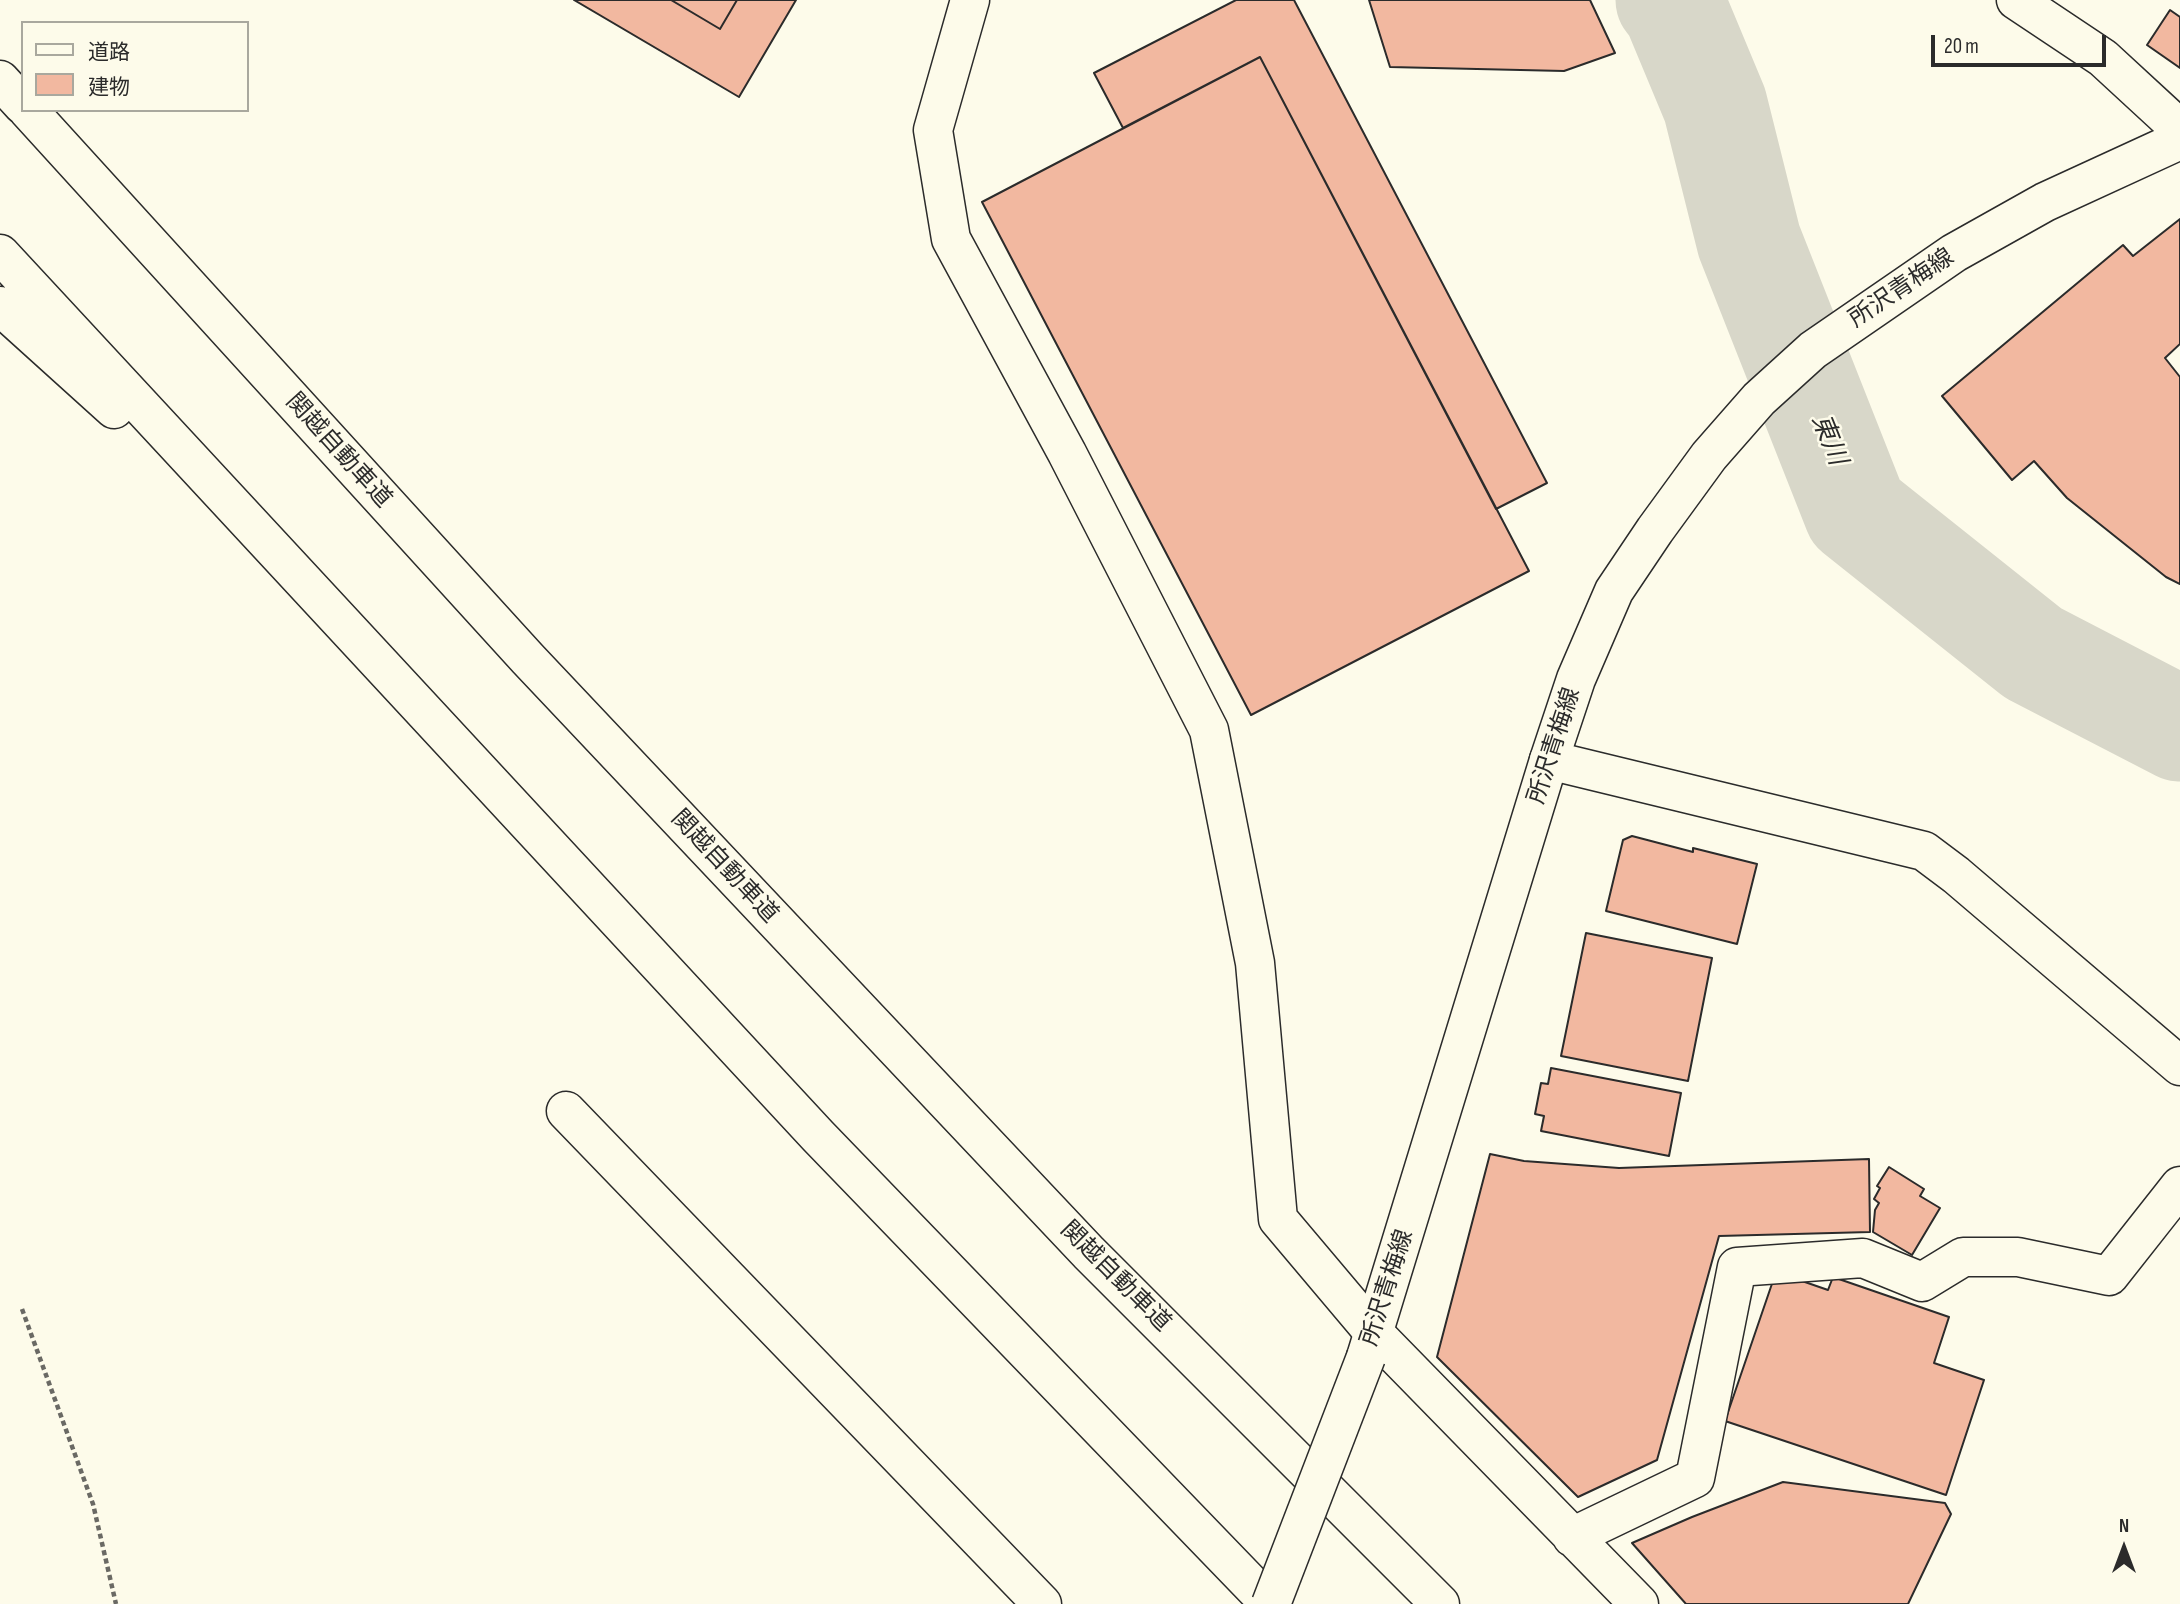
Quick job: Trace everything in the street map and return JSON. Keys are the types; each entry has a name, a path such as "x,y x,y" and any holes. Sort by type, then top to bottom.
{"main road":[{"path":"970,0 933,130 951,239 1067,453 1209,730 1255,963 1278,1219 1370,1345 1639,1604"},
{"path":"2016,0 2103,58 2180,129"},
{"path":"0,80 21,103"},
{"name":"関越自動車道","path":"30,112 528,659 984,1142 1089,1253 1440,1604"},
{"name":"所沢青梅線","path":"1270,1604 1370,1345 1549,760 1576,679 1614,591 1709,456 1759,399 1813,350 1954,253 2045,202 2180,140"},
{"path":"0,254 818,1136 1270,1604"},
{"path":"0,306 304,582"},
{"path":"1549,760 1924,851 1956,875 2180,1066"},
{"path":"566,1111 1042,1604"},
{"path":"1572,1537 1695,1478 1737,1266 1863,1258 1922,1282 1963,1257 2018,1257 2109,1276 2180,1186"}],"path":[{"path":"22,1309 93,1504 116,1604"}],"building":[{"path":"574,0 671,0 720,29 737,0 796,0 739,97"},
{"path":"671,0 737,0 720,29"},
{"path":"1236,0 1294,0 1547,483 1496,509 1260,57 1123,128 1094,73"},
{"path":"1369,0 1590,0 1615,53 1564,71 1390,67"},
{"path":"2170,10 2180,17 2180,68 2147,45"},
{"path":"1260,57 1529,571 1251,715 982,202"},
{"path":"2180,219 2180,344 2165,358 2180,377 2180,584 2166,577 2067,498 2034,461 2012,480 1942,396 2123,245 2133,256"},
{"path":"1632,836 1693,852 1693,848 1757,864 1737,944 1606,911 1623,840"},
{"path":"1586,933 1712,958 1688,1081 1561,1056"},
{"path":"1551,1068 1681,1093 1669,1156 1541,1131 1544,1116 1535,1114 1541,1083 1548,1084"},
{"path":"1490,1154 1524,1161 1619,1168 1869,1159 1870,1232 1719,1236 1657,1460 1578,1497 1437,1357"},
{"path":"1889,1167 1924,1189 1920,1196 1940,1208 1912,1255 1873,1232 1875,1210 1879,1203 1874,1199 1880,1188 1877,1186"},
{"path":"1776,1272 1828,1290 1833,1277 1949,1317 1934,1363 1984,1380 1946,1495 1725,1421"},
{"path":"1783,1482 1945,1503 1951,1514 1908,1604 1686,1604 1632,1543"}],"waterway":[{"name":"東川","path":"1668,0 1675,9 1715,105 1749,241 1856,512 2033,653 2180,729"}]}
